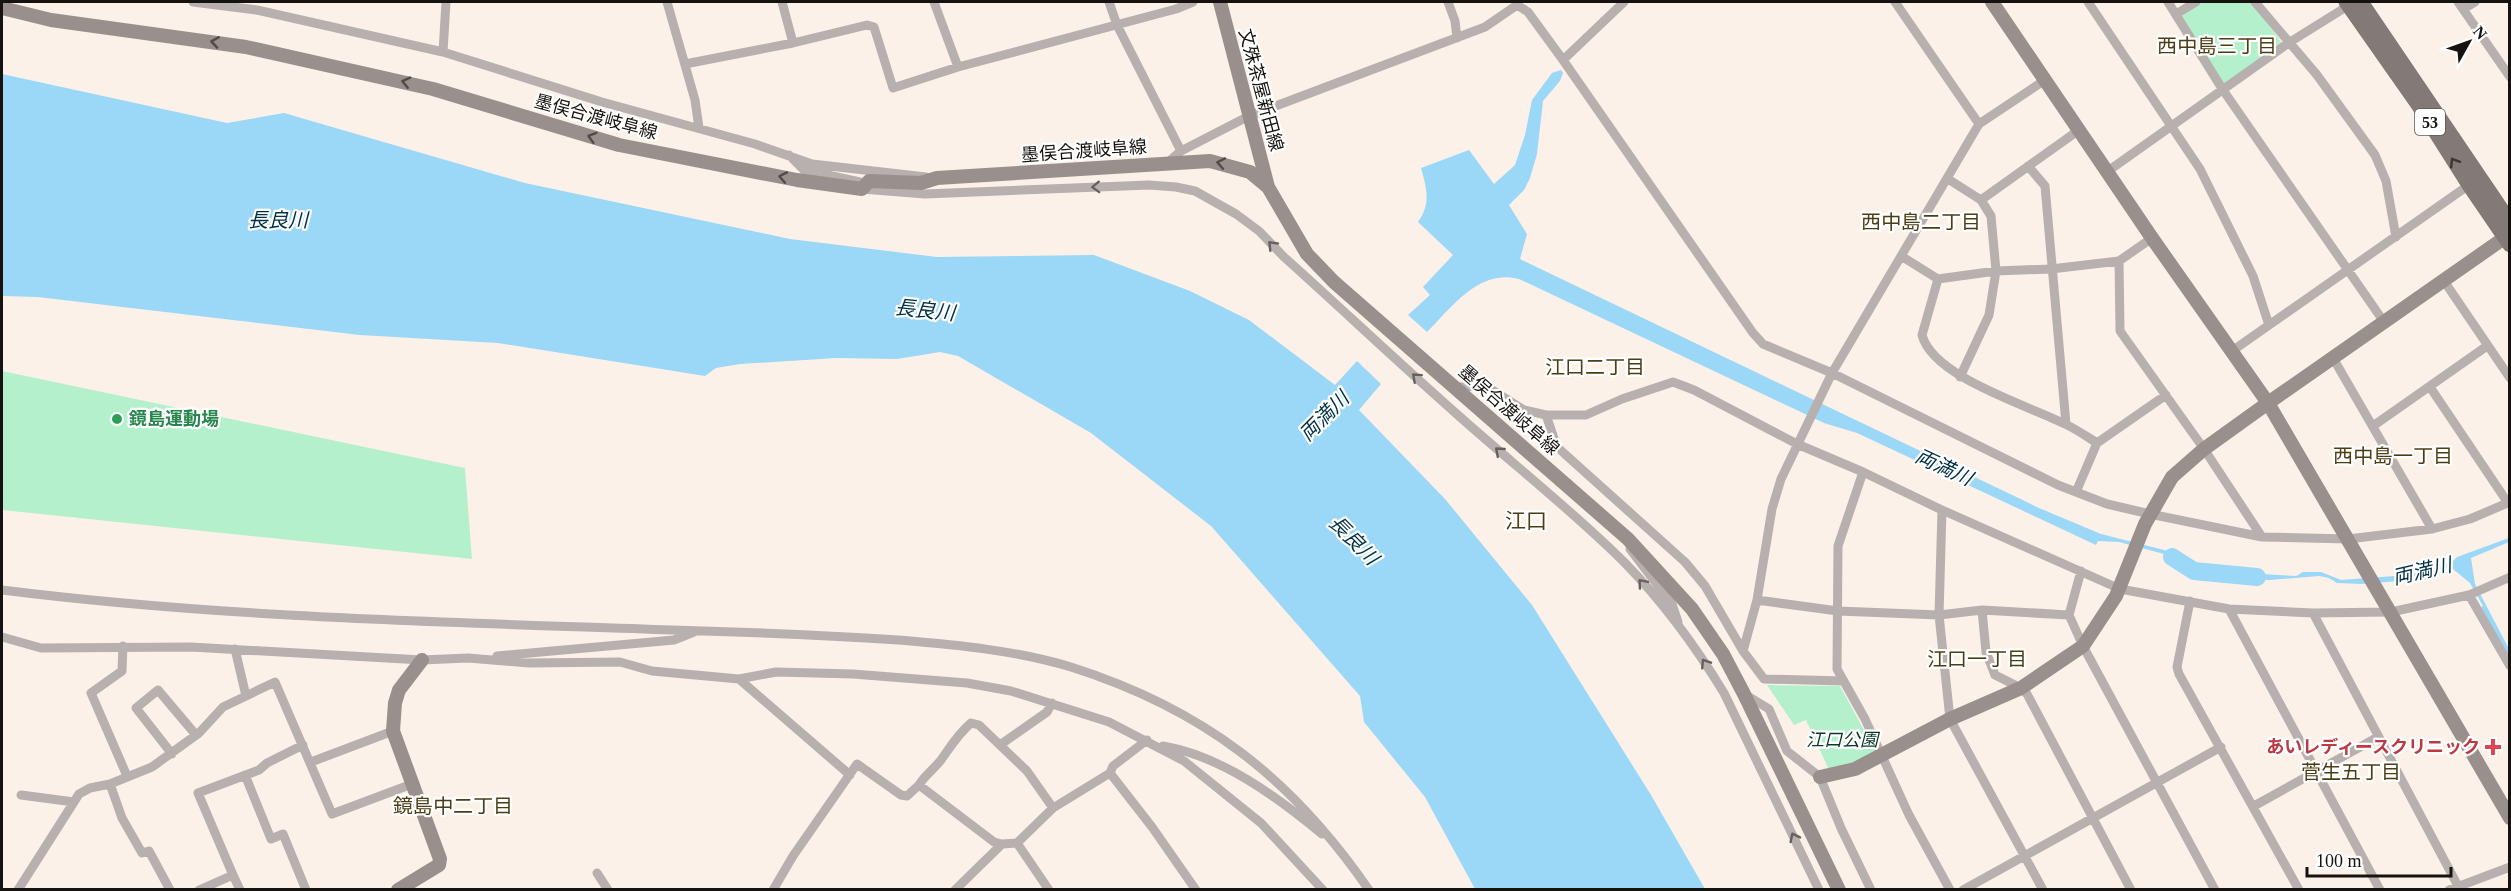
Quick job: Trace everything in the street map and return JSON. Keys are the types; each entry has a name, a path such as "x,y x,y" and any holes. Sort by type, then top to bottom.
{"main road":[{"name":"文殊茶屋新田線","path":"1220,2 1268,187"},
{"path":"1995,2 2152,238 2268,403 2510,818"},
{"name":"53","path":"2353,3 2469,185 2508,239"},
{"name":"53","path":"2353,3 2510,222"},
{"name":"墨俣合渡岐阜線","path":"2,8 51,20 257,50 433,89 619,145 797,180 862,189 869,181 921,183 937,178 1210,161 1250,172 1268,187 1307,254 1334,282 1628,539 1692,609 1723,654 1744,694 1839,890"},
{"path":"1820,777 1855,769 1950,719 2022,688 2083,646 2122,585 2147,519 2172,477 2204,449 2268,403 2508,239"},
{"path":"398,890 439,865 440,859 393,731 395,703 399,690 422,660"}],"street":[{"path":"193,2 257,10 443,52 602,102 789,155 812,164 937,178"},
{"path":"443,52 446,2"},
{"path":"667,2 685,63 699,128"},
{"path":"782,2 793,43"},
{"path":"934,2 958,67"},
{"path":"1109,2 1117,25 1181,151"},
{"path":"685,63 793,43 867,25 874,27 893,88 958,67 1176,9 1193,2"},
{"path":"1448,2 1455,21 1457,38"},
{"path":"1563,60 1624,2"},
{"path":"1895,2 1978,124"},
{"path":"2088,2 2200,169 2253,276 2269,324"},
{"path":"2168,2 2223,90 2384,322"},
{"path":"2176,14 2196,2"},
{"path":"2255,2 2290,42 2375,155 2386,181 2396,237"},
{"path":"2475,2 2460,5 2510,77"},
{"path":"1166,164 1181,151 1249,116 1485,27 1517,3 1528,12 1563,60 1753,333 1763,344 2076,492 2147,519 2262,537 2348,539 2432,529 2470,519 2509,503 2430,387"},
{"path":"2108,171 2290,42 2353,3"},
{"path":"1743,651 1757,600 1772,509 1781,479 1831,376 1978,124 2045,80"},
{"path":"1981,200 2079,130"},
{"path":"789,155 804,170 860,182 862,189 925,194 1149,185 1195,191 1216,201 1259,231 1284,258 1628,565 1680,627 1706,663 1741,726 1819,890"},
{"path":"2028,166 2045,186 2066,424"},
{"path":"1948,179 1981,200 1991,216 1996,271 1989,315 1960,376"},
{"path":"2232,351 2469,185"},
{"path":"1901,256 1938,279 1996,271 2052,269 2120,261 2152,238"},
{"path":"2120,261 2120,331 2204,449 2262,537"},
{"path":"1938,279 1922,335 1923,340 1940,363 1960,376 2066,424 2097,443"},
{"path":"2444,281 2510,378"},
{"path":"2373,426 2487,346"},
{"path":"2333,358 2432,529"},
{"path":"1456,387 1486,386 1524,410 1546,415 1586,415 1622,399 1673,382 1942,510 2080,571 2122,585 2229,609 2313,613 2388,608 2469,595 2510,577"},
{"path":"2076,492 2097,443 2166,395"},
{"path":"1546,415 1557,447 1685,562 1705,586 1743,651 1764,680 1844,681"},
{"path":"1863,472 1838,546 1837,669 1883,756 1909,815 1950,890"},
{"path":"1942,510 1939,615 1950,719 2043,890"},
{"path":"1628,539 1631,550 1672,604 1680,627"},
{"path":"2080,571 2069,615 2083,646 2215,890"},
{"path":"2,590 104,603 212,611 826,635 964,645 1016,654 1070,667 1121,685 1170,707 1227,741 1282,784 1342,851 1369,890"},
{"path":"2469,595 2510,666"},
{"path":"1757,600 1838,611 1939,615 1982,609 2069,615"},
{"path":"2190,601 2177,668 2299,890"},
{"path":"1982,609 1986,652 1995,675 2022,688 2131,890"},
{"path":"2229,609 2380,890"},
{"path":"2313,613 2454,888 2510,867"},
{"path":"2,637 41,648 123,646 422,660 674,640 696,631"},
{"path":"123,646 122,671 91,693 127,776"},
{"path":"235,650 246,696"},
{"path":"468,658 529,663 620,662 652,671 739,679 776,672 853,674 967,683 1011,691 1109,722 1184,761 1261,823 1323,890"},
{"path":"739,679 850,775"},
{"path":"23,888 79,794 90,788 111,784 152,766 196,735 224,707 275,682 332,814 412,784"},
{"path":"172,754 136,708 158,690 196,735"},
{"path":"1744,694 1769,709 1787,751 1820,777 1871,890"},
{"path":"1000,745 1047,712 1052,703"},
{"path":"773,890 793,856 857,764 901,795 907,796 939,762 958,734 970,723 979,725 1027,771 1053,808"},
{"path":"311,762 393,731"},
{"path":"2254,806 2378,737"},
{"path":"919,785 994,842 1017,843 1053,808 1110,773 1113,766 1151,743 1210,762 1276,796 1342,851"},
{"path":"240,890 198,793 245,775 303,745"},
{"path":"1963,890 2024,854 2221,747"},
{"path":"1110,773 1152,827 1196,890"},
{"path":"245,775 272,839 284,834 306,890"},
{"path":"111,784 122,818 142,853 149,851 170,890"},
{"path":"21,795 74,802"},
{"path":"1017,843 1049,890"},
{"path":"956,890 1002,844"},
{"path":"597,873 608,890"},
{"path":"199,890 233,874"}],"green space":[{"path":"2201,2 2253,2 2284,46 2224,84 2179,15"},
{"name":"鏡島運動場","path":"2,371 465,468 472,559 2,510"},
{"name":"江口公園","path":"1767,685 1840,686 1877,754 1830,772 1806,720 1794,725"}],"water":[{"path":"1561,70 1563,73 1560,81 1543,101 1537,154 1530,178 1524,190 1509,205 1527,234 1520,259 2039,508 2101,534 2168,551 2189,563 2222,567 2245,573 2296,576 2303,572 2321,572 2341,580 2408,575 2452,562 2457,557 2509,538 2509,542 2471,558 2475,584 2509,649 2509,658 2470,583 2453,569 2445,568 2411,580 2362,584 2337,583 2319,576 2269,580 2190,570 2164,554 2119,542 2098,541 2096,545 1857,433 1824,423 1519,279 1505,277 1491,279 1479,285 1467,292 1427,332 1408,315 1430,295 1423,287 1453,255 1418,222 1425,209 1427,196 1421,168 1469,150 1494,184 1515,165 1525,135 1532,100 1552,73"},
{"name":"長良川","path":"2,74 227,123 284,113 525,183 790,239 937,257 1094,255 1190,291 1249,320 1335,385 1357,361 1381,384 1359,410 1445,499 1532,605 1651,795 1705,889 1475,889 1425,797 1364,722 1360,696 1211,526 1091,433 958,356 940,352 897,359 836,358 740,364 716,368 705,376 498,343 360,335 38,297 2,296"}],"waterway":[{"name":"両満川","path":"2172,557 2194,571 2257,577"}],"place":[{"name":"鏡島運動場","path":"117,419"},
{"name":"あいレディースクリニック","path":"2493,747"}],"district":[{"name":"西中島三丁目","path":"2217,46"},
{"name":"西中島二丁目","path":"1921,222"},
{"name":"江口二丁目","path":"1595,367"},
{"name":"西中島一丁目","path":"2393,456"},
{"name":"江口","path":"1526,521"},
{"name":"江口一丁目","path":"1977,659"},
{"name":"菅生五丁目","path":"2351,772"},
{"name":"鏡島中二丁目","path":"453,806"}]}
